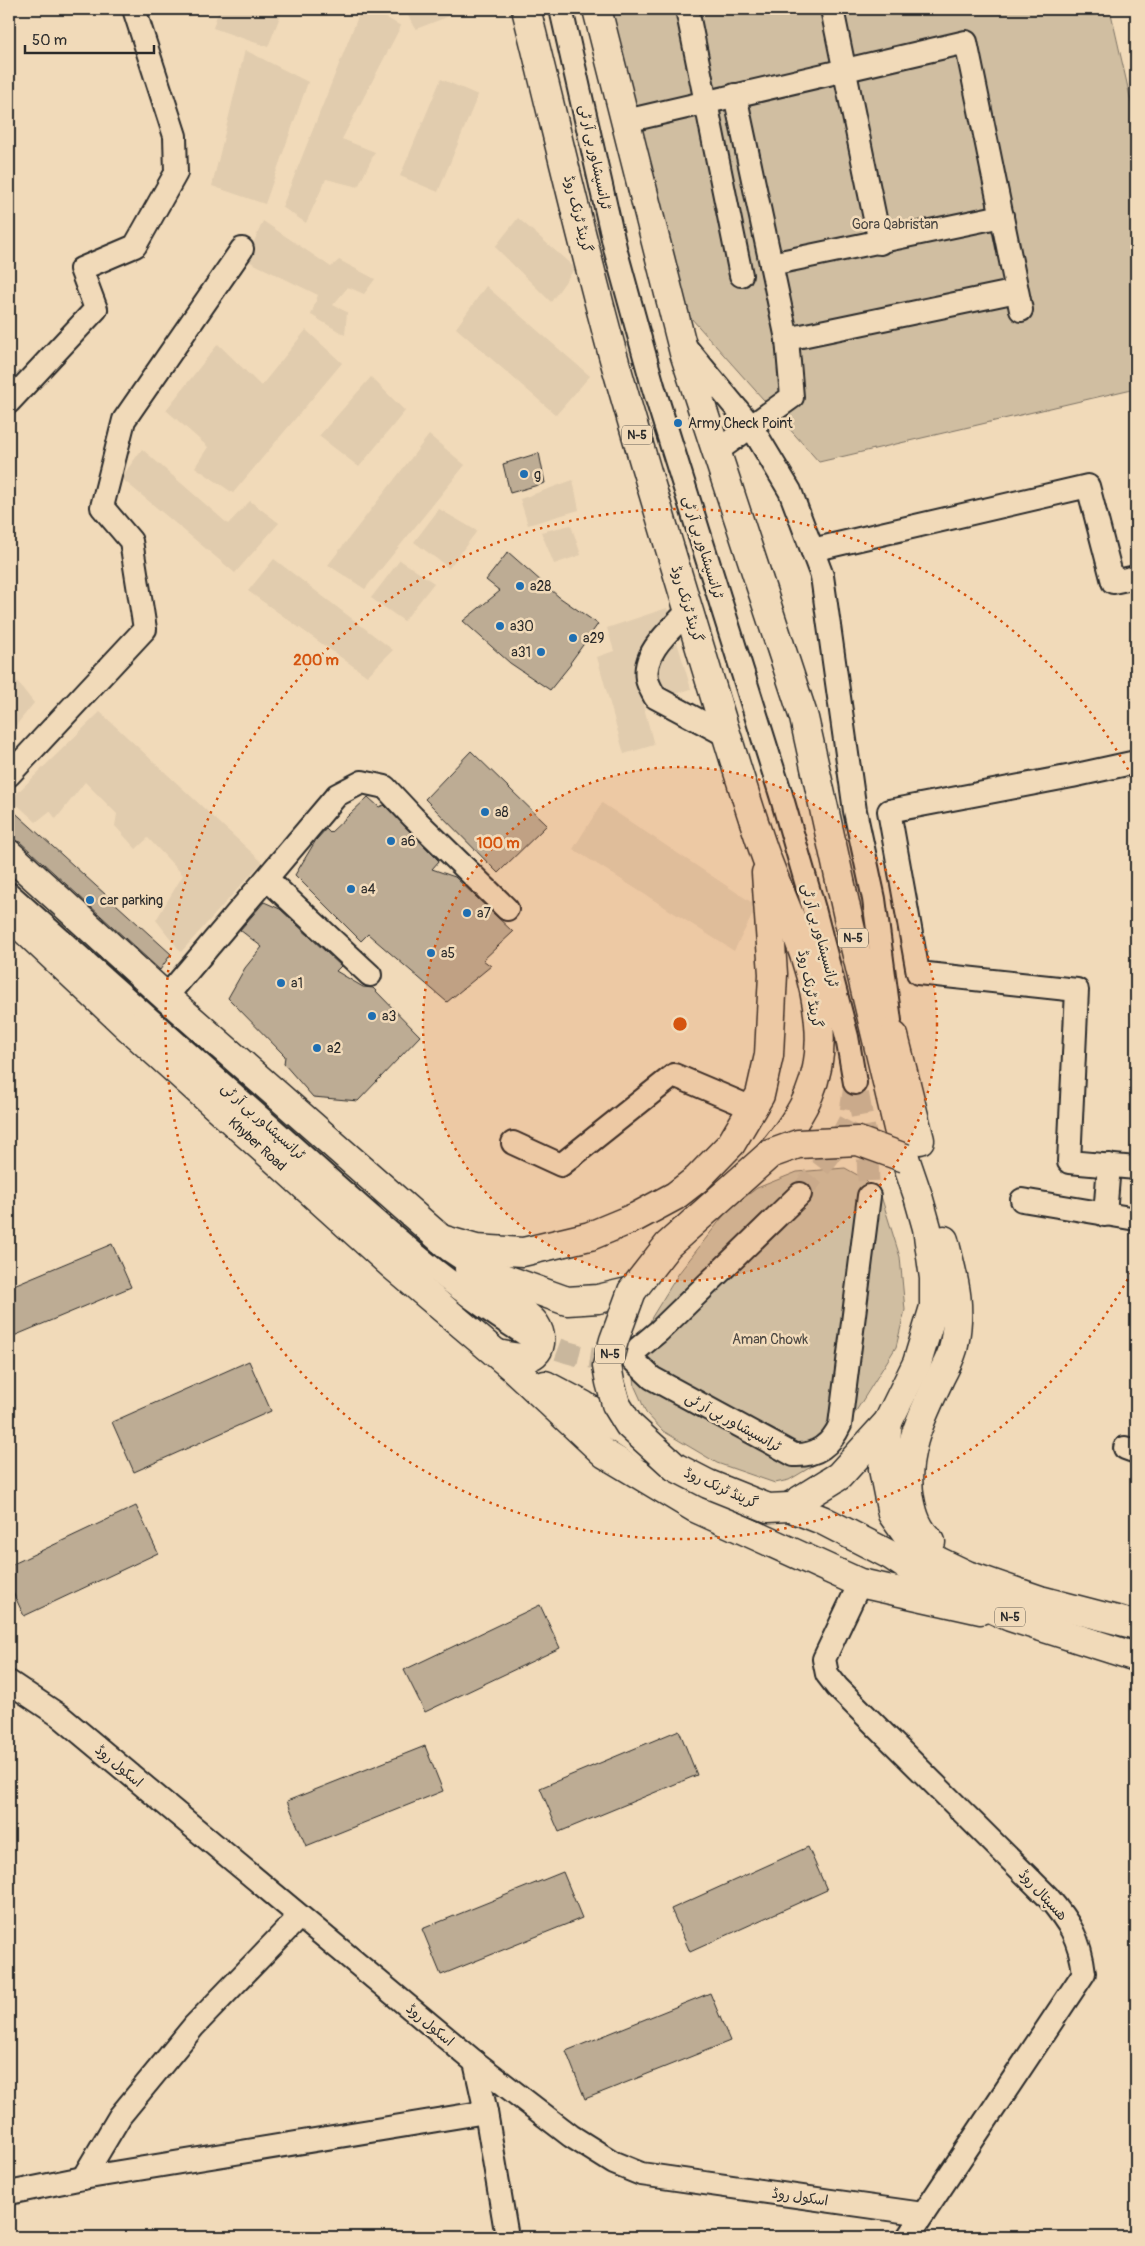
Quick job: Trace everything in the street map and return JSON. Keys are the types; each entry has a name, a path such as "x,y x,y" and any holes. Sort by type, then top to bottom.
{"main road":[{"name":"گرینڈ ٹرنک روڈ","path":"526,9 616,364 726,735 766,856 800,939 812,982 819,1022 820,1043 814,1081 808,1101 791,1128 770,1154 668,1245 632,1291 614,1340 607,1366 616,1404 629,1425 675,1467 708,1484 768,1508 790,1507 822,1520 892,1556 925,1578 1010,1617 1136,1657"},
{"name":"N-5","path":"597,9 682,342 804,718 850,926 905,1158 927,1228 934,1278 934,1307 917,1363 888,1422 883,1469 892,1514 919,1552 967,1575 1040,1600 1136,1625"},
{"path":"804,718 824,771 890,1021 956,1286 959,1316 954,1348 916,1429 906,1478 911,1504 920,1532 967,1575"},
{"path":"9,854 166,997 446,1243 489,1273 566,1301 598,1299 632,1291"},
{"path":"446,1243 476,1249 523,1252 590,1236 627,1221 675,1196 731,1144 760,1095 769,1056 773,974 766,892 766,856"},
{"name":"Khyber Road","path":"9,915 129,1028 385,1259 505,1361"},
{"path":"770,1154 798,1144 858,1141 905,1158"},
{"path":"446,1243 490,1292 534,1323 539,1332 540,1346 536,1353 529,1357 505,1361"},
{"path":"505,1361 583,1405 675,1467"},
{"path":"505,1361 605,1454 695,1508 860,1583 1010,1617"},
{"path":"790,1507 839,1476 888,1422"}],"street":[{"path":"9,399 96,309 81,269 135,246 176,173 175,136 134,9"},
{"name":"ٹرانسپشاور بی آر ٹی","path":"561,9 624,280 653,386 781,795 847,1037 855,1083"},
{"path":"687,9 741,275"},
{"path":"832,9 880,242"},
{"path":"626,121 966,42 1020,300 786,339"},
{"path":"716,451 792,397 786,339 735,95"},
{"path":"771,264 1002,216"},
{"path":"9,775 145,630 131,541 102,507 124,420 242,249"},
{"path":"682,342 751,426 790,491 822,576 854,811 874,899 890,1021"},
{"path":"812,550 1088,486 1113,582 1136,577"},
{"path":"689,610 652,651 648,664 647,678 655,697 726,735"},
{"path":"1136,762 889,811 918,973 1077,990 1069,1162 1136,1168"},
{"path":"166,997 337,795 362,782 386,787 413,817 507,909"},
{"path":"266,879 370,975"},
{"name":"ٹرانسپشاور بی آر ٹی","path":"9,894 408,1247 452,1283 528,1336"},
{"path":"512,1143 561,1165 674,1075 752,1108"},
{"path":"1105,1215 1109,1165"},
{"name":"ٹرانسپشاور بی آر ٹی","path":"800,1194 659,1331 628,1356 652,1378 794,1455 813,1453 826,1446 834,1437 840,1425 869,1196"},
{"path":"1022,1200 1136,1220"},
{"name":"ھسپتال روڈ","path":"860,1583 824,1660 827,1674 837,1687 1033,1882 1066,1918 1080,1946 1084,1973 908,2237"},
{"name":"اسکول روڈ","path":"9,1682 60,1716 475,2062 571,2136 614,2163 641,2174 923,2214"},
{"path":"83,2178 120,2116 188,2033 299,1917"},
{"path":"475,2062 486,2112 507,2237"},
{"path":"9,2193 83,2178 486,2112"}],"shaded area":[{"path":"219,9 283,9 268,47 213,28"},
{"path":"361,9 371,9 401,26 342,139 375,152 358,187 326,179 306,223 282,207"},
{"path":"404,9 465,9 465,10 416,29"},
{"path":"245,50 308,82 265,204 212,186"},
{"path":"441,79 478,95 438,192 400,176"},
{"path":"518,218 575,268 551,302 495,247"},
{"path":"263,221 331,267 339,260 375,279 364,294 348,287 333,305 347,312 345,335 311,315 318,295 246,260"},
{"path":"486,286 590,376 556,415 456,328"},
{"path":"306,330 342,363 233,493 195,467 208,447 166,410 218,344 261,386"},
{"path":"371,377 405,411 359,467 319,436"},
{"path":"429,435 465,465 365,589 328,565"},
{"path":"142,449 228,524 250,501 279,523 235,573 121,478"},
{"path":"573,480 579,510 528,525 520,499"},
{"path":"439,509 477,531 449,568 414,542"},
{"path":"571,525 581,555 554,564 541,532"},
{"path":"274,559 393,650 367,676 248,591"},
{"path":"400,560 434,583 404,621 371,598"},
{"path":"667,608 691,689 643,704 654,745 624,754 597,657 614,651 607,628"},
{"path":"9,671 34,703 9,734"},
{"path":"100,712 262,862 181,952 156,920 183,875 148,838 136,849 115,826 117,814 85,782 56,819 50,811 36,822 11,799"},
{"path":"602,803 757,906 734,951 573,849"}],"green space":[{"name":"Gora Qabristan","path":"612,9 1110,9 1136,123 1136,388 819,462 683,309 651,213"},
{"name":"Aman Chowk","path":"845,1168 863,1178 881,1196 900,1257 905,1310 896,1347 841,1435 821,1461 789,1480 775,1483 717,1463 663,1431 646,1413 635,1387 633,1368 652,1317 679,1273 728,1210 757,1188 797,1172"}],"building":[{"name":"g","path":"539,453 545,483 510,493 503,464"},
{"path":"508,552 559,597 598,624 571,664 550,690 510,663 463,621 500,591 486,580"},
{"name":"a8","path":"471,751 547,825 498,873 425,799"},
{"path":"368,797 379,807 384,805 439,861 432,869 455,877 513,932 483,960 491,966 447,1002 368,934 361,941 295,875 316,840 326,829 330,833"},
{"name":"car parking","path":"9,807 171,954 160,970 20,842 9,839"},
{"path":"264,902 280,909 341,966 336,971 363,987 373,988 420,1036 358,1101 313,1097 284,1064 285,1056 228,998 245,968 262,947 240,930"},
{"path":"112,1244 131,1287 9,1338 9,1287"},
{"path":"249,1361 271,1411 134,1472 112,1422"},
{"path":"136,1506 158,1553 24,1616 9,1584 9,1566"},
{"path":"540,1605 560,1648 425,1712 404,1670"},
{"path":"679,1730 697,1775 559,1832 540,1788"},
{"path":"425,1746 443,1791 306,1846 287,1801"},
{"path":"808,1847 827,1890 690,1952 671,1909"},
{"path":"563,1872 582,1918 441,1975 422,1929"},
{"path":"710,1993 730,2041 585,2099 566,2051"}],"tunnel":[{"path":"800,1194 835,1148 849,1121 855,1083"},
{"path":"858,1094 867,1143 869,1196"},
{"path":"528,1336 563,1351 587,1357 625,1357"}],"place":[{"name":"Army Check Point","path":"678,423"},
{"name":"g","path":"524,474"},
{"name":"a28","path":"520,586"},
{"name":"a30","path":"500,626"},
{"name":"a29","path":"573,638"},
{"name":"a31","path":"541,652"},
{"name":"a8","path":"485,812"},
{"name":"a6","path":"391,841"},
{"name":"a4","path":"351,889"},
{"name":"car parking","path":"90,900"},
{"name":"a7","path":"467,913"},
{"name":"a5","path":"431,953"},
{"name":"a1","path":"281,983"},
{"name":"a3","path":"372,1016"},
{"name":"a2","path":"317,1048"}]}
